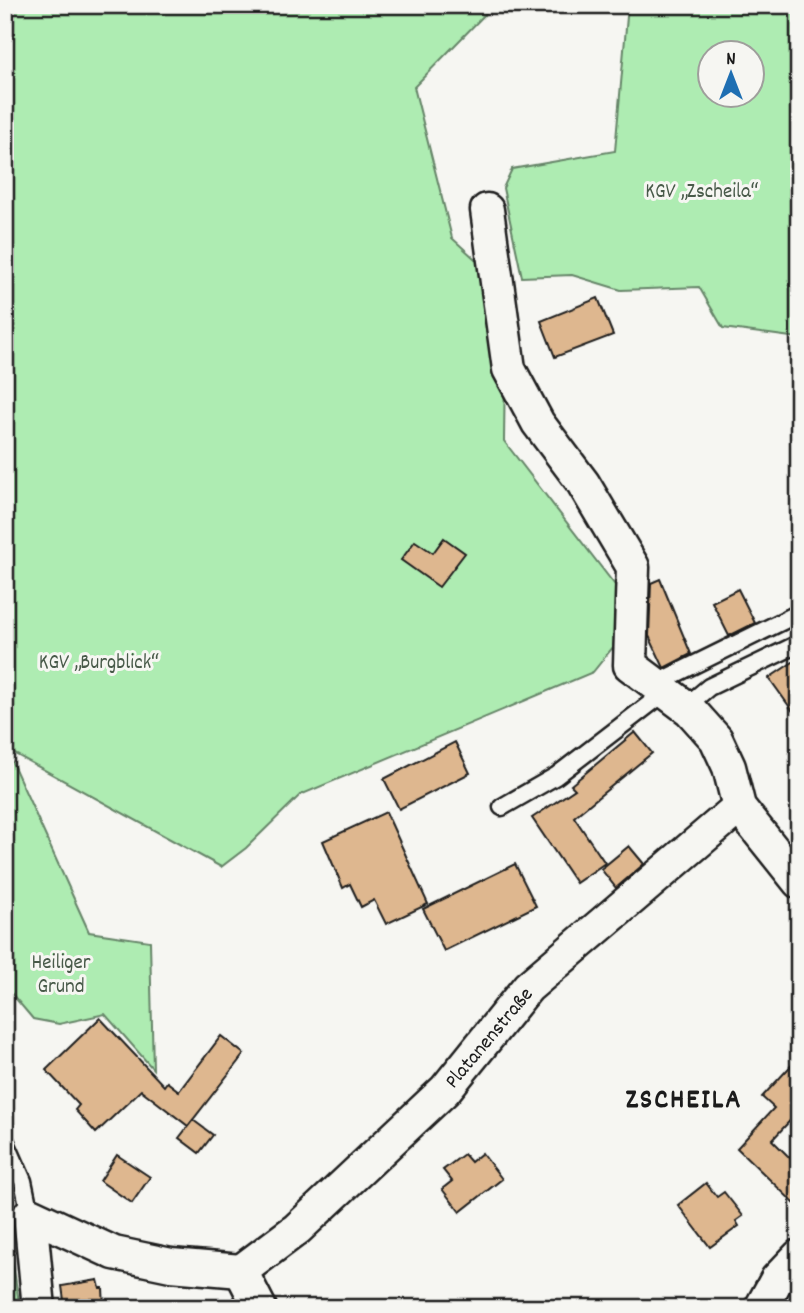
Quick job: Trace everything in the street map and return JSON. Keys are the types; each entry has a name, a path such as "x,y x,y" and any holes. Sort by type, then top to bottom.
{"street":[{"path":"486,210 509,369 538,423 583,482 633,567 630,665 716,739 729,768 739,807 799,882"},
{"name":"Platanenstraße","path":"241,1271 297,1228 445,1090 528,987 739,807"},
{"path":"30,1214 114,1253 171,1265 241,1271 260,1308"},
{"path":"30,1214 39,1308"},
{"path":"761,1308 778,1279 799,1256"}],"lane":[{"path":"502,807 556,776 668,695 799,613"},
{"path":"668,695 709,687 796,645"},
{"path":"5,1140 23,1181 30,1214"}],"green space":[{"path":"5,5 494,5 414,87 452,238 506,287 504,441 621,593 613,647 593,672 300,795 246,848 221,867 6,749 89,932 150,941 153,1069 105,1014 59,1024 33,1019 5,986"},
{"name":"KGV „Zscheila“","path":"628,5 799,5 799,338 723,328 699,287 621,290 572,275 522,277 503,188 512,169 615,151"},
{"path":"5,1216 20,1308 5,1308"}],"building":[{"path":"598,298 613,335 555,357 541,321"},
{"path":"444,538 465,553 439,587 401,560 415,541 433,553"},
{"path":"660,579 691,654 664,668 649,636 651,583"},
{"path":"738,589 755,623 729,636 712,602"},
{"path":"799,658 799,720 769,678"},
{"path":"635,732 652,753 574,817 605,863 576,883 532,818 575,789 571,785"},
{"path":"455,742 470,773 399,809 384,779"},
{"path":"386,812 428,904 386,924 374,900 361,907 350,884 343,888 323,841"},
{"path":"629,846 644,864 616,888 601,869"},
{"path":"515,864 536,906 444,951 423,909"},
{"path":"100,1018 164,1086 167,1082 179,1091 221,1036 244,1054 188,1126 141,1090 96,1133 75,1110 79,1105 46,1070"},
{"path":"799,1057 799,1111 772,1140 799,1167 799,1208 737,1148 774,1108 762,1097"},
{"path":"193,1120 213,1135 199,1153 179,1138"},
{"path":"482,1153 502,1179 460,1212 442,1189 452,1181 443,1170 464,1154 471,1162"},
{"path":"117,1155 150,1177 132,1203 100,1181"},
{"path":"706,1183 717,1197 724,1192 743,1216 736,1221 739,1226 710,1247 678,1205"},
{"path":"98,1280 100,1288 103,1288 104,1308 65,1308 62,1286"}],"district":[{"name":"ZSCHEILA","path":"684,1097"}],"park label":[{"name":"KGV „Burgblick“","path":"99,661"},
{"name":"Heiliger Grund","path":"61,973"}]}
